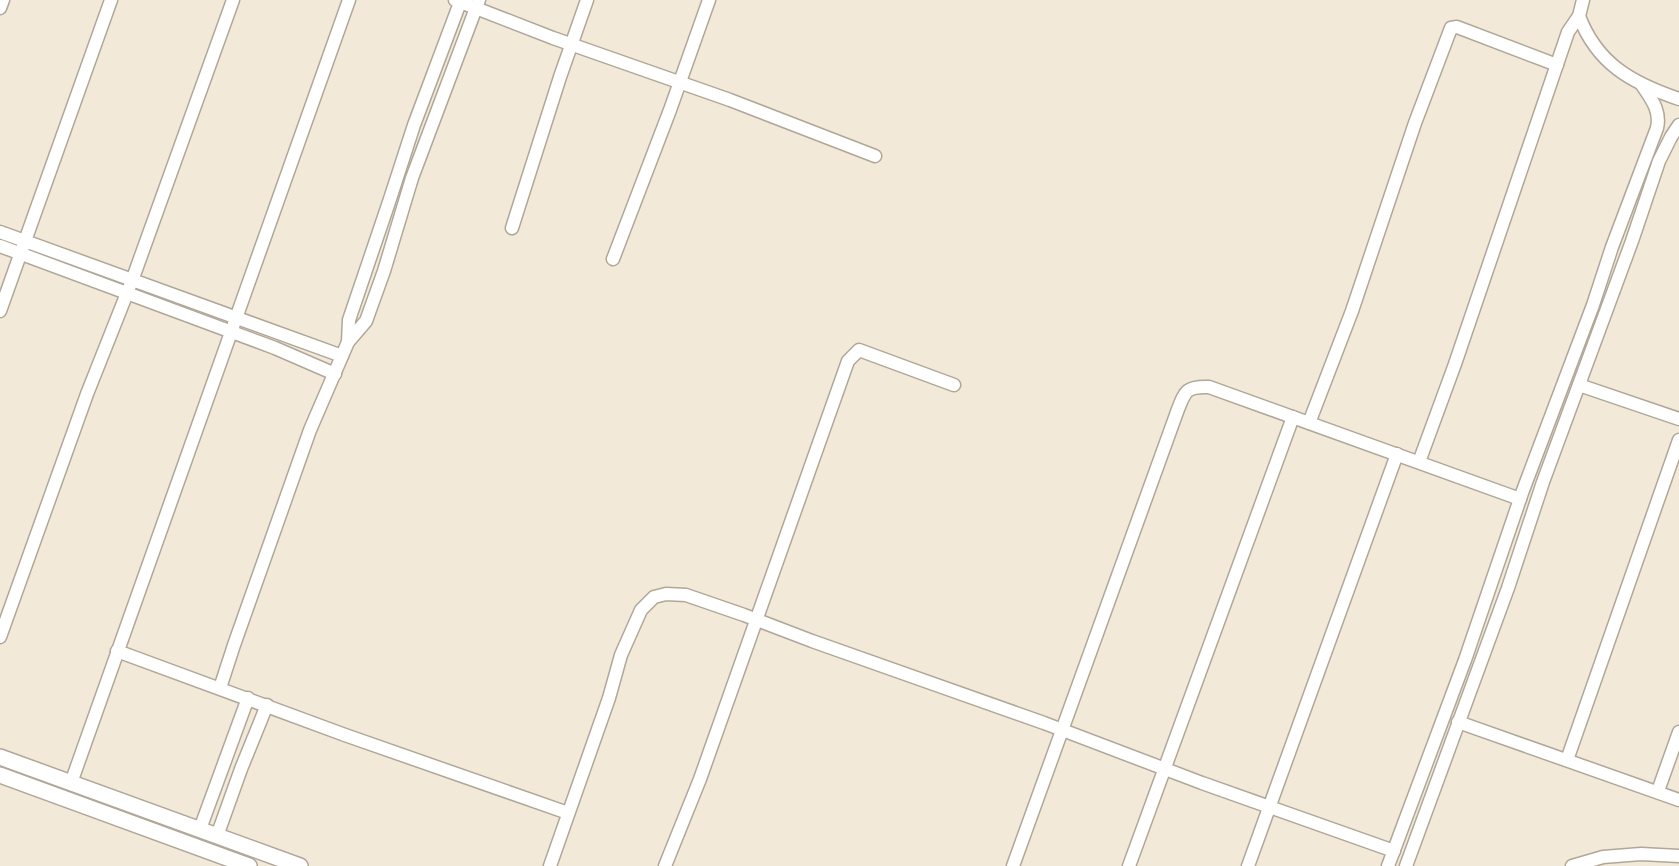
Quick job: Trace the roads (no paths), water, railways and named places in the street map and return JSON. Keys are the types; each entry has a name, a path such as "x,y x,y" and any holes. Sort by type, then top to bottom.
{"street":[{"path":"0,8 3,0"},
{"path":"0,311 111,0"},
{"path":"0,637 83,404 132,280 233,0"},
{"path":"71,783 349,0"},
{"path":"512,228 587,0"},
{"path":"613,259 709,0"},
{"path":"1419,462 1568,32 1579,16 1583,0"},
{"path":"348,342 349,320 414,125 459,1 477,4 572,44 730,100 875,156"},
{"path":"220,688 310,430 348,342 366,321 384,271 412,178 477,4"},
{"path":"1579,16 1585,33 1594,47 1610,64 1642,84 1679,99"},
{"path":"1309,423 1352,311 1415,123 1451,28 1457,27 1557,65"},
{"path":"1388,866 1657,128 1659,119 1656,105 1642,84"},
{"path":"1406,866 1508,588 1659,161 1679,125"},
{"path":"0,232 342,356"},
{"path":"0,246 232,332 335,374"},
{"path":"665,866 700,778 848,361 859,350 954,385"},
{"path":"1579,385 1679,419"},
{"path":"1013,866 1184,394 1194,387 1209,387 1520,499"},
{"path":"1130,866 1293,417"},
{"path":"1567,760 1679,440"},
{"path":"1248,866 1397,454"},
{"path":"550,866 609,699 621,655 641,610 654,597 666,594 686,595 757,620 1062,730 1165,770 1394,851"},
{"path":"117,651 568,813"},
{"path":"200,830 248,698"},
{"path":"217,836 267,705"},
{"path":"1458,722 1679,800"},
{"path":"1658,791 1679,732"},
{"path":"0,757 300,866"},
{"path":"0,775 249,866"},
{"path":"1572,866 1603,857 1631,860 1679,856"}]}
